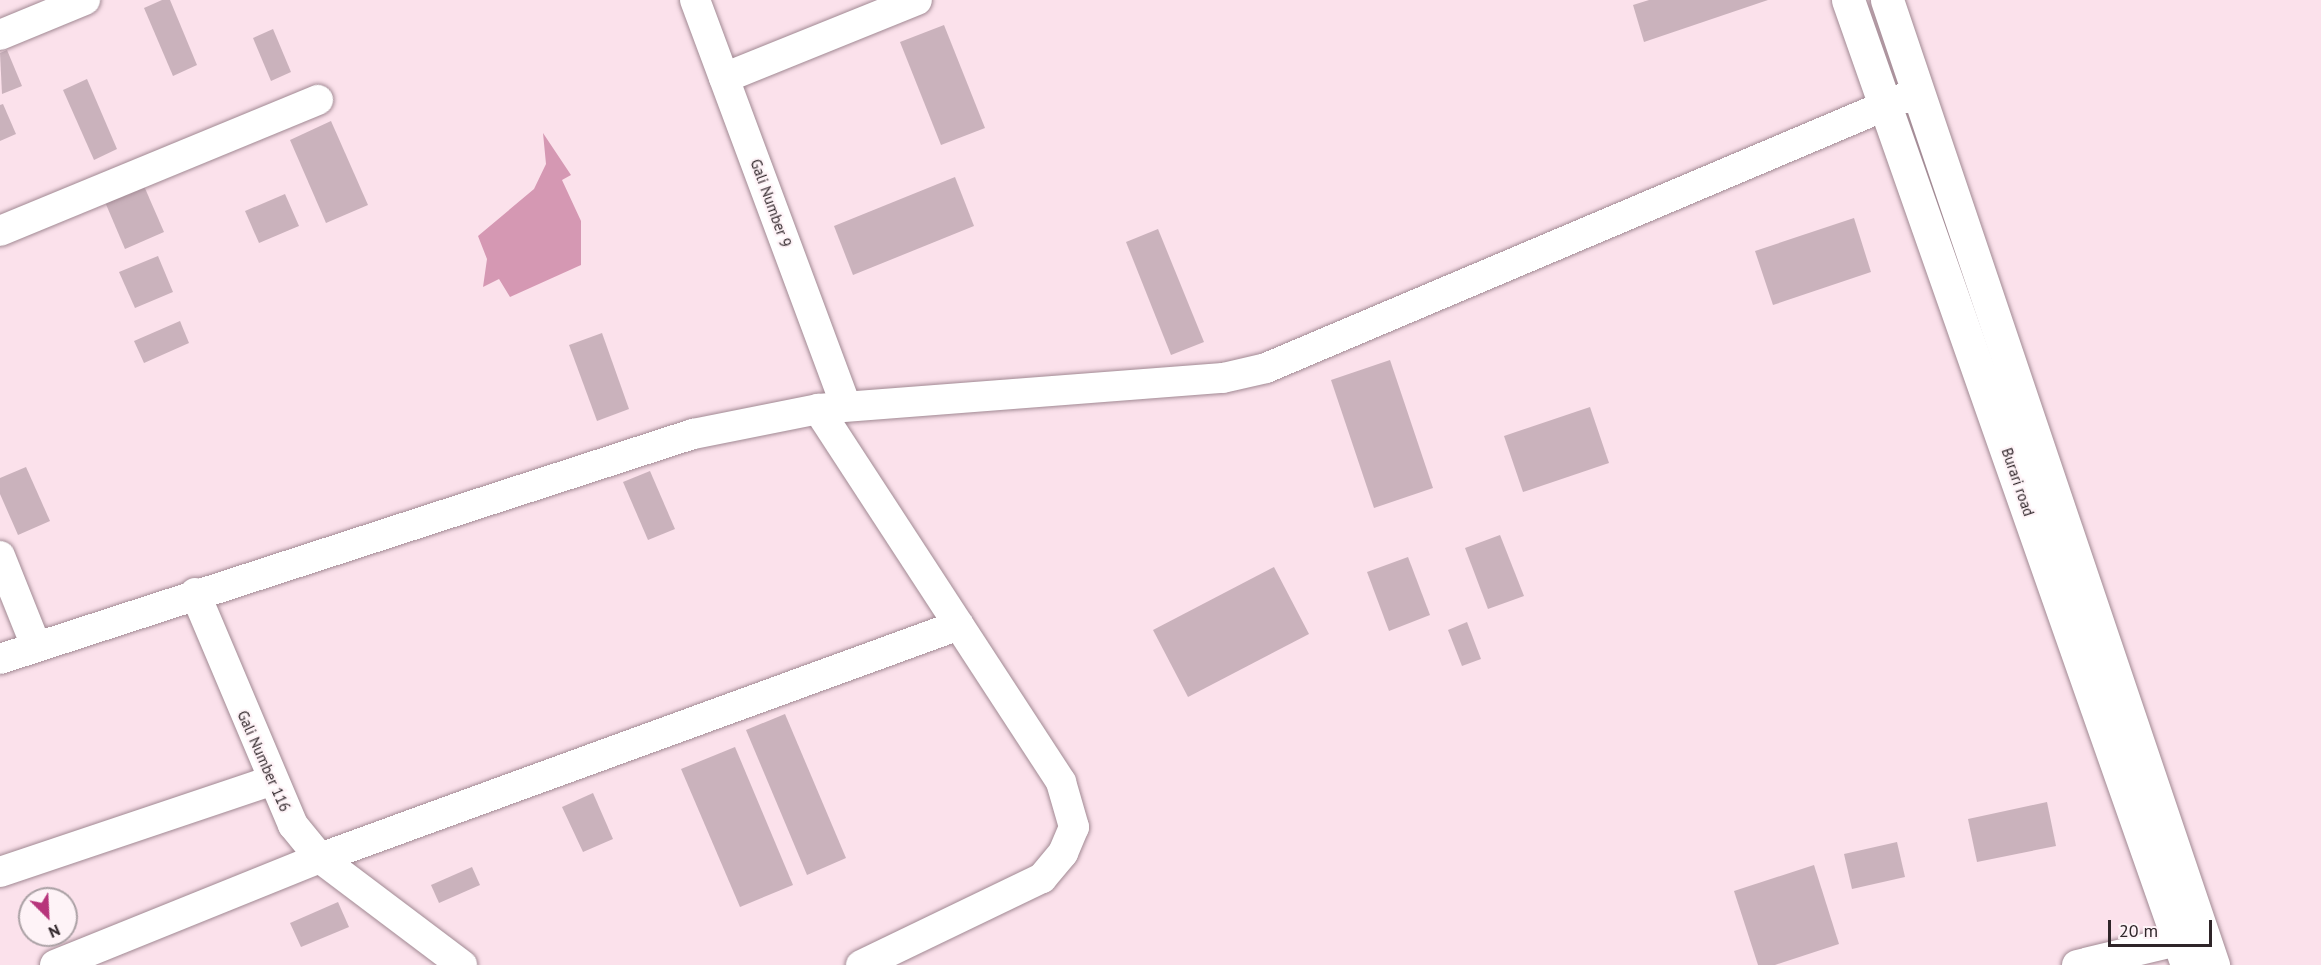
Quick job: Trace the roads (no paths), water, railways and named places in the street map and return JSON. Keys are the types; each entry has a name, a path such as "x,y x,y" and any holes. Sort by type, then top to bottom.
{"main road":[{"name":"Burari road","path":"1848,0 1884,106 2195,951"},
{"path":"1887,0 2195,951"}],"street":[{"path":"0,35 85,0"},
{"name":"Gali Number 9","path":"695,0 724,78 832,407 959,625 1061,782 1074,827 1063,853 1042,878 861,965"},
{"path":"724,78 917,0"},
{"path":"0,659 195,593 693,434 832,407 1194,381 1266,368 1918,92"},
{"path":"0,231 318,100"},
{"path":"0,556 36,646"},
{"name":"Gali Number 116","path":"195,593 270,781 293,825 320,858 462,965"},
{"path":"55,965 320,858 959,625"},
{"path":"0,872 270,781"},
{"path":"2077,965 2195,951"}]}
